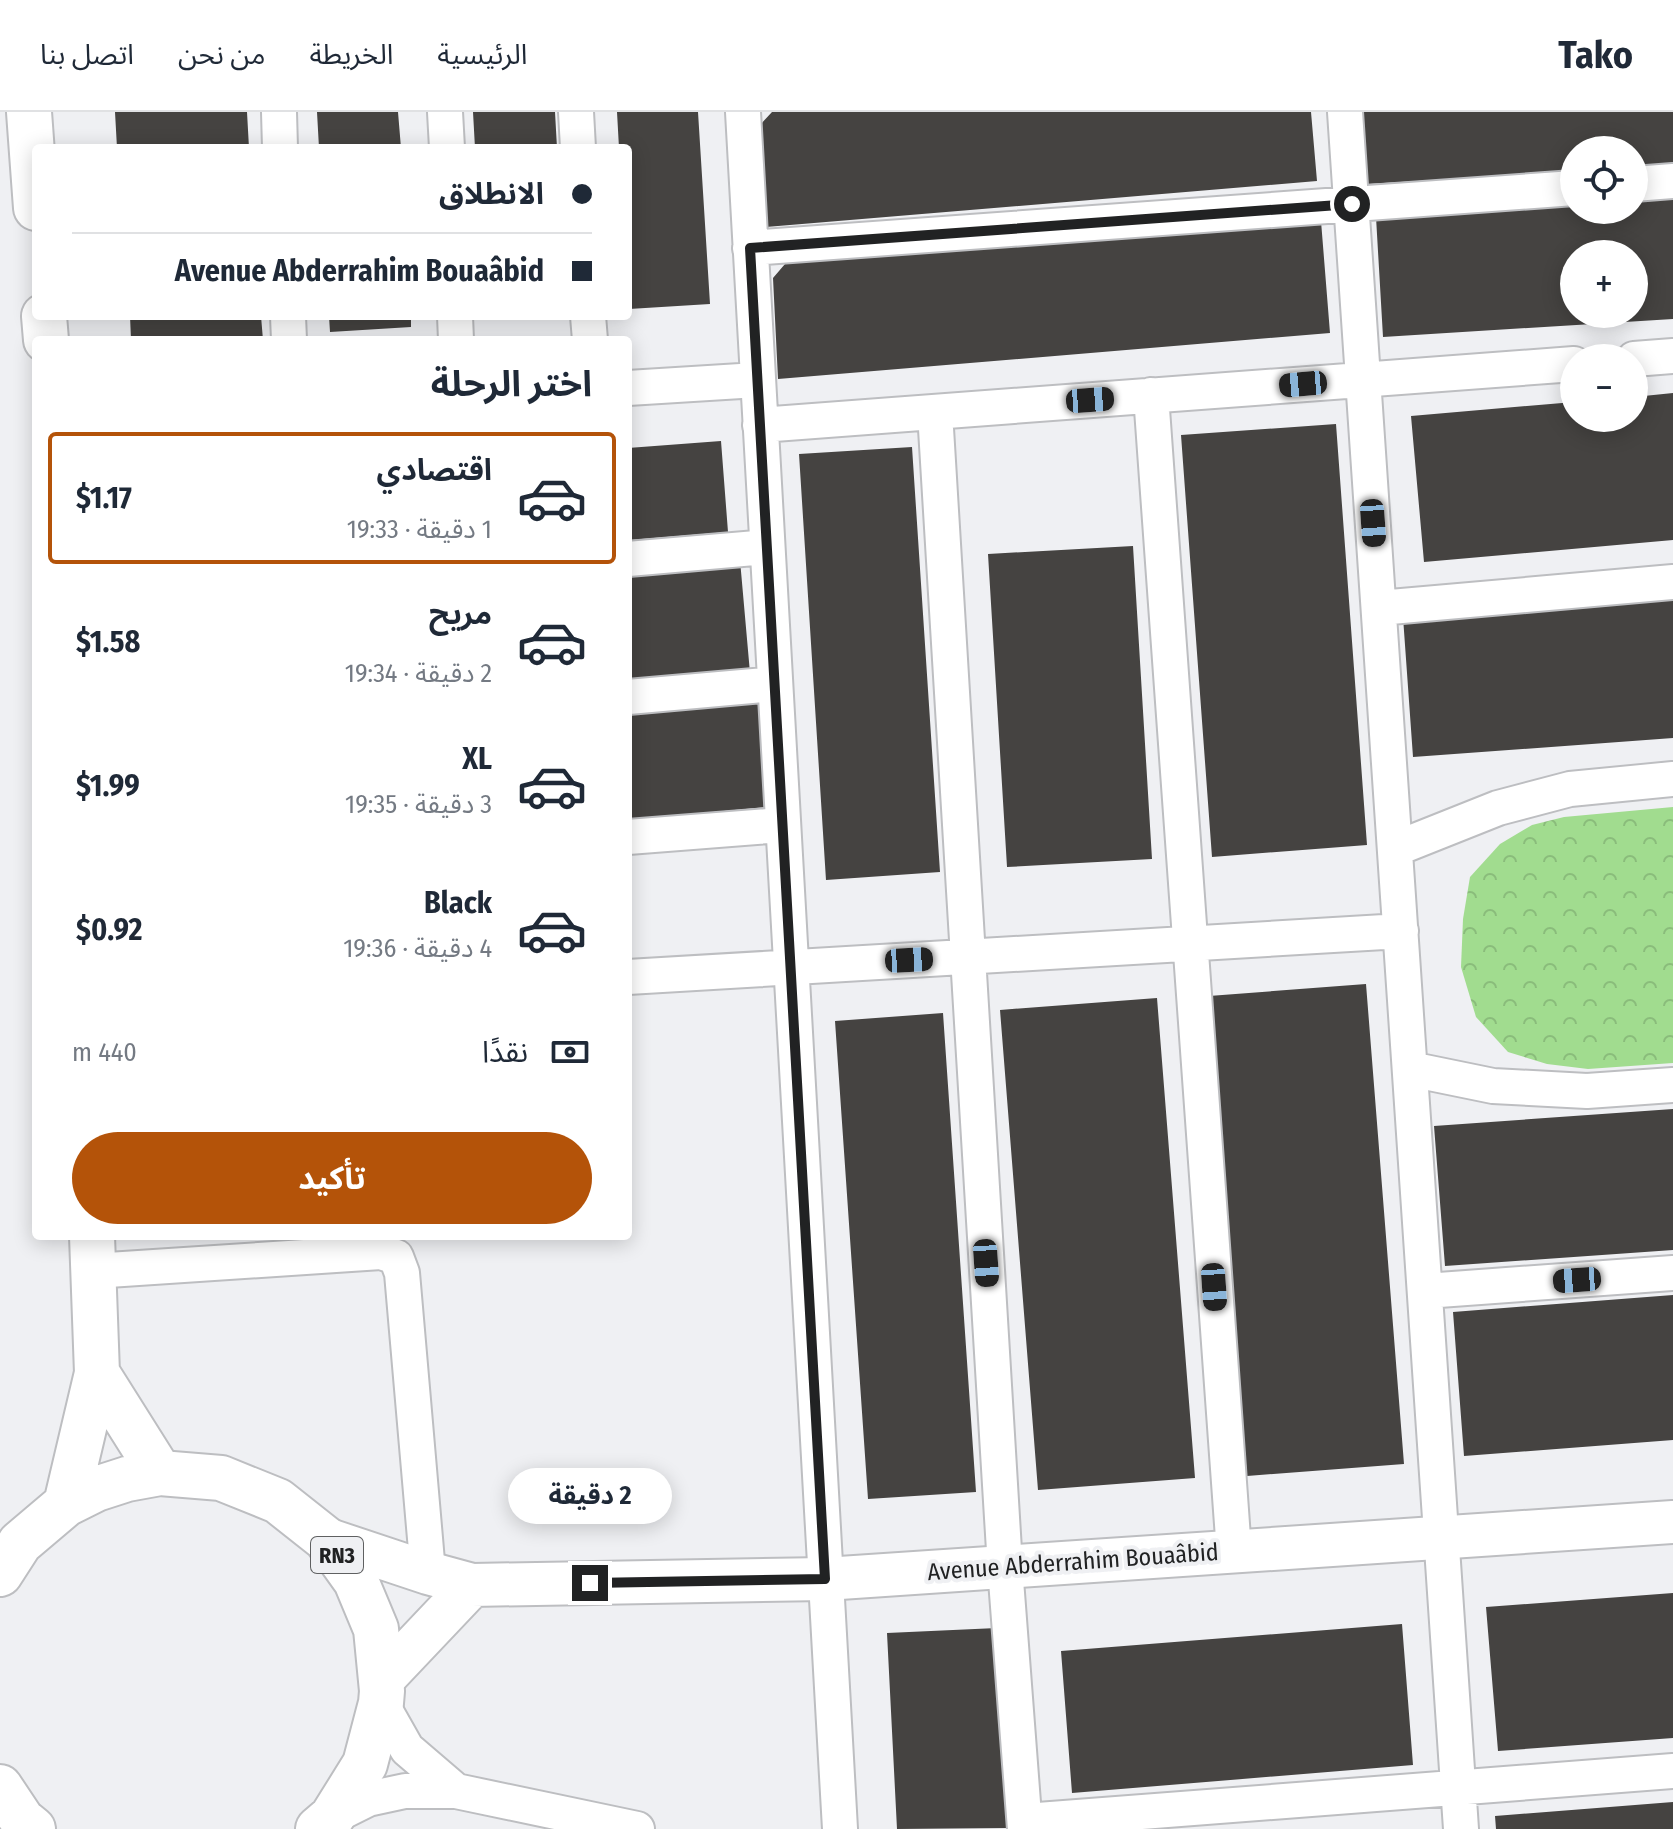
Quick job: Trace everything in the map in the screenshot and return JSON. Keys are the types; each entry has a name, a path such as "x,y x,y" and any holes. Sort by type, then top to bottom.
{"main road":[{"path":"29,112 32,153"},
{"path":"66,1504 97,1373 93,1254"},
{"path":"97,1373 160,1473"},
{"name":"RN3","path":"0,1574 20,1543 66,1504 117,1482 160,1473 221,1478 278,1501 326,1539 356,1581 376,1629 382,1692 365,1764 325,1823"},
{"path":"0,1787 22,1820 33,1829"}],"street":[{"path":"279,112 280,144"},
{"path":"445,112 447,144"},
{"path":"576,112 578,144"},
{"path":"743,112 840,1829"},
{"path":"1345,112 1461,1829"},
{"path":"1648,183 1673,181"},
{"path":"750,248 1560,189"},
{"path":"1648,358 1673,356"},
{"path":"760,425 1560,365"},
{"path":"632,388 757,380"},
{"path":"1151,395 1234,1552"},
{"path":"935,412 1005,1567 1025,1825 1673,1771"},
{"path":"632,559 767,547"},
{"path":"1379,608 1673,582"},
{"path":"632,697 775,684"},
{"path":"1395,849 1498,808 1570,789 1673,779"},
{"path":"632,837 782,825"},
{"path":"632,977 1401,931"},
{"path":"1410,1069 1493,1086 1587,1091 1673,1085"},
{"path":"93,1254 381,1252 396,1257 402,1273 428,1573"},
{"path":"1425,1291 1673,1273"},
{"name":"Avenue Abderrahim Bouaâbid","path":"326,1539 472,1585 825,1579 1673,1522"},
{"path":"456,1791 407,1749 382,1692 472,1585"},
{"path":"325,1823 368,1799 405,1791 456,1791 637,1829"}],"green space":[{"path":"1673,807 1673,1063 1588,1069 1547,1064 1508,1052 1476,1017 1461,967 1463,919 1470,877 1500,844 1532,825 1564,817"}],"building":[{"path":"115,112 247,112 249,144 117,144"},
{"path":"317,112 398,112 401,144 319,144"},
{"path":"473,112 555,112 557,144 475,144"},
{"path":"617,112 698,112 710,304 632,309 632,144 619,144"},
{"path":"772,112 1311,112 1317,181 766,227 760,125"},
{"path":"1362,112 1673,112 1673,166 1648,167 1648,136 1560,136 1560,173 1366,184"},
{"path":"1673,199 1673,319 1648,321 1648,240 1560,240 1560,326 1383,337 1376,217 1560,206 1560,224 1648,224 1648,200"},
{"path":"1321,221 1330,333 778,379 773,278 791,257"},
{"path":"130,320 261,320 263,336 131,336"},
{"path":"329,320 411,320 411,327 330,332"},
{"path":"1673,393 1673,540 1424,562 1411,416 1560,403 1560,432 1648,432 1648,396"},
{"path":"1336,424 1367,845 1212,857 1181,435"},
{"path":"721,441 728,532 632,540 632,448"},
{"path":"912,447 940,872 826,880 799,454"},
{"path":"1133,546 1152,859 1007,867 988,554"},
{"path":"740,560 750,673 632,684 632,570"},
{"path":"1673,598 1673,738 1413,757 1403,617"},
{"path":"757,694 767,807 632,820 632,706"},
{"path":"1366,984 1404,1464 1247,1476 1209,996"},
{"path":"1157,998 1195,1478 1038,1490 1000,1010"},
{"path":"943,1013 976,1492 868,1499 835,1021"},
{"path":"1673,1109 1673,1250 1445,1266 1434,1126"},
{"path":"1673,1295 1673,1440 1464,1456 1453,1312"},
{"path":"1673,1593 1673,1738 1498,1751 1486,1607"},
{"path":"1402,1624 1413,1765 1072,1793 1061,1651"},
{"path":"997,1628 1007,1828 897,1829 887,1633"},
{"path":"1673,1802 1673,1829 1496,1829 1495,1816"}],"route":[{"path":"590,1583 825,1579 750,248 1352,204"}]}
